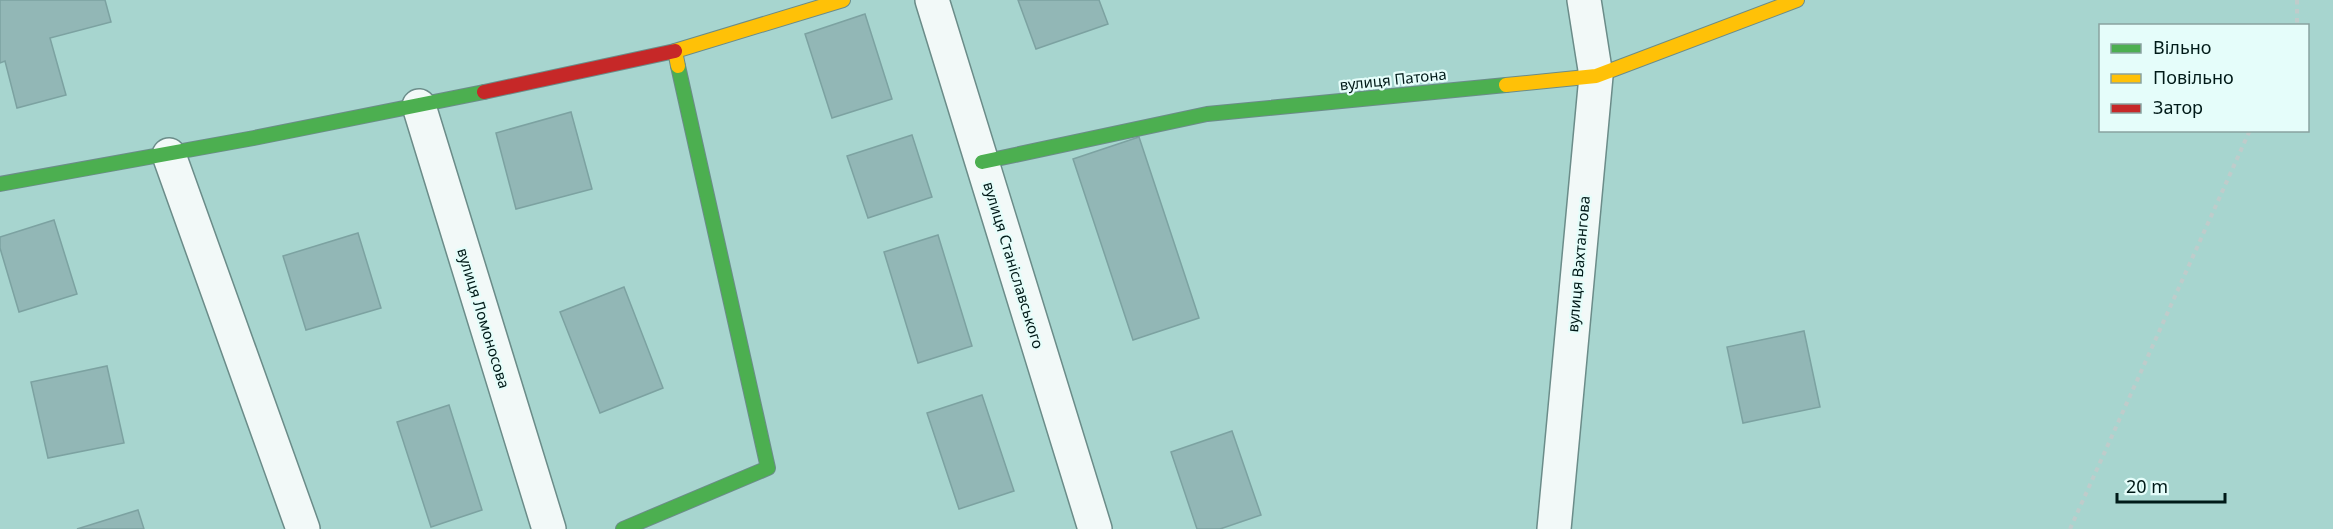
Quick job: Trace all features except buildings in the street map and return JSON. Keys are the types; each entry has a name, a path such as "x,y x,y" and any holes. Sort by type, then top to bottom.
{"street":[{"path":"0,184 419,106 675,51 843,0"},
{"name":"вулиця Станіславського","path":"932,0 1095,529"},
{"name":"вулиця Вахтангова","path":"1554,529 1596,76 1584,0"},
{"name":"вулиця Патона","path":"982,162 1207,114 1596,76 1797,0"},
{"path":"623,529 768,468 675,51"},
{"name":"вулиця Ломоносова","path":"419,106 549,529"},
{"path":"169,154 303,529"}],"path":[{"path":"2297,0 2297,24"},
{"path":"2070,529 2249,132"}],"traffic: fast":[{"path":"623,529 768,468 678,66"},
{"path":"982,162 1207,114 1506,85"},
{"path":"0,184 254,138 484,92"}],"traffic: slow":[{"path":"678,66 675,51 843,0"},
{"path":"1506,85 1596,76 1797,0"}],"traffic: jam":[{"path":"484,92 675,51"}]}
